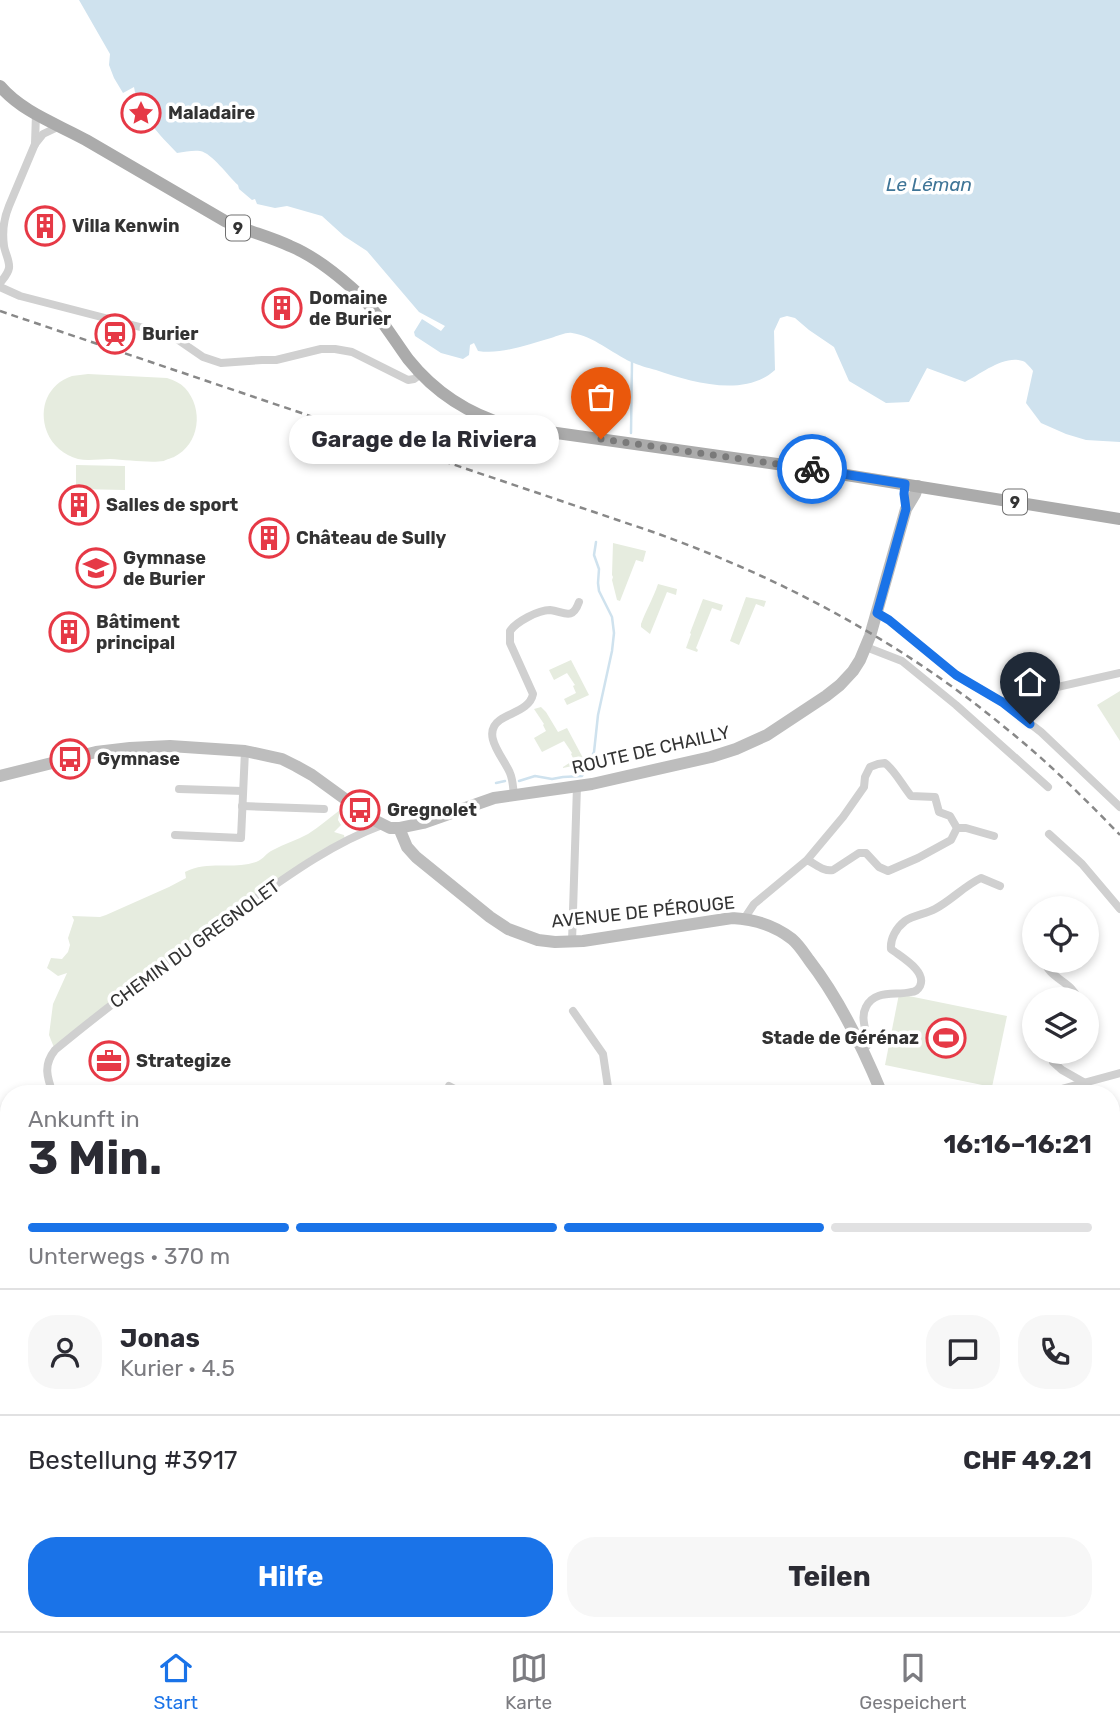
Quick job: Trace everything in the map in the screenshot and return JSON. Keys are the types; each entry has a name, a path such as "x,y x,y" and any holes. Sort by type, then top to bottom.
{"main road":[{"name":"9","path":"0,86 16,102 225,221 291,246 332,271 367,302 421,374 457,403 487,419 508,425 1120,519"}],"street":[{"path":"35,144 36,114"},
{"path":"60,126 43,134 35,144 5,216 4,244 9,269 0,285 20,296 171,335 197,354 214,362 276,360 314,350 335,349 352,352 408,380 421,374"},
{"name":"ROUTE DE CHAILLY","path":"0,776 96,752 130,748 170,746 245,751 282,759 296,766 382,825 399,828 429,821 481,802 577,786 711,757 747,745 779,727 835,689 853,671 866,648 906,509 915,494 912,485"},
{"path":"514,795 511,774 493,740 492,729 500,720 528,704 533,692 510,643 510,631 515,625 541,612 572,613 579,603"},
{"path":"877,613 956,675 1002,702 1049,739 1120,807"},
{"path":"866,648 902,661 1048,787"},
{"path":"1002,702 1013,697 1120,673"},
{"path":"175,835 241,838 245,751"},
{"path":"744,919 754,904 807,860 843,817 864,787 870,767 885,764 893,770 911,796 935,797 939,812 950,816 957,828"},
{"path":"572,942 577,786"},
{"path":"179,789 243,791"},
{"path":"242,806 324,809"},
{"name":"CHEMIN DU GREGNOLET","path":"50,1085 46,1069 50,1056 93,1019 310,860 382,825"},
{"name":"AVENUE DE PÉROUGE","path":"399,828 407,847 416,857 489,917 523,936 572,942 732,918 763,923 779,930 794,941 823,978 878,1085"},
{"path":"957,828 994,836"},
{"path":"807,860 823,869 833,870 859,853 866,853 879,867 888,871 951,840 957,828"},
{"path":"1049,834 1082,864 1120,909"},
{"path":"861,1049 867,1046 868,1042 864,1020 866,1006 875,998 913,992 921,984 921,977 916,969 891,949 890,942 896,931 905,921 938,907 981,878 1000,887"},
{"path":"1054,973 1070,987"},
{"path":"573,1011 603,1054 608,1085"},
{"path":"1055,1064 1085,1083"},
{"path":"1077,1085 1120,1073"}],"shaded area":[{"path":"88,374 167,378 181,385 191,396 197,416 194,435 189,444 174,457 158,462 82,460 63,452 47,432 44,414 47,398 64,380"},
{"path":"76,465 125,466 125,490 76,489"},
{"path":"613,543 646,551 643,562 636,560 620,601 617,600 612,580"},
{"path":"658,584 677,589 676,595 667,592 650,634 641,624"},
{"path":"746,597 766,601 764,607 756,604 739,645 730,641"},
{"path":"703,599 723,605 721,611 712,608 696,648 697,652 686,648"},
{"path":"571,660 589,695 567,705 564,699 576,693 573,686 575,685 567,673 554,680 549,670"},
{"path":"1120,691 1120,741 1097,705"},
{"path":"541,707 558,732 567,728 583,758 582,764 563,768 574,760 564,741 542,752 534,738 546,731 534,709"},
{"path":"340,810 338,820 341,825 334,832 344,835 345,840 310,857 55,1050 49,1035 53,1004 67,973 58,976 47,968 51,958 62,959 68,952 68,938 74,920 72,916 106,915 186,878 185,872 194,868 256,862 271,851 308,834"},
{"name":"Stade de Gérénaz","path":"899,994 1007,1016 992,1085 885,1065"}],"water":[{"name":"Le Léman","path":"79,0 1120,0 1120,442 1086,440 1041,423 1026,403 1033,371 1025,362 1018,360 1002,362 965,382 927,368 909,402 886,403 849,381 834,347 795,318 787,316 780,318 774,331 775,370 748,384 717,385 685,379 631,362 602,345 572,333 496,352 478,351 474,343 470,345 469,355 463,359 441,353 415,336 414,332 422,319 441,331 445,326 419,312 367,251 344,236 322,216 287,206 275,208 257,204 255,199 252,200 239,189 210,156 200,151 177,153 145,115 134,87 123,93 109,65 110,54"}],"waterway":[{"path":"631,433 632,362"},
{"path":"519,781 535,776 552,779 582,776 594,752 598,715 614,633 612,617 599,591 599,569 594,555 596,542"},
{"path":"496,783 505,781"}],"railway":[{"path":"0,311 653,532 748,570 839,615 926,668 1023,742 1120,835"}],"way so far":[{"path":"601,439 812,469"}],"place":[{"name":"Maladaire","path":"141,113"},
{"name":"Villa Kenwin","path":"45,226"},
{"name":"Domaine de Burier","path":"282,308"},
{"name":"Burier","path":"115,334"},
{"name":"Garage de la Riviera","path":"601,439"},
{"name":"Salles de sport","path":"79,505"},
{"name":"Château de Sully","path":"269,538"},
{"name":"Gymnase de Burier","path":"96,568"},
{"name":"Bâtiment principal","path":"69,632"},
{"name":"Gymnase","path":"70,759"},
{"name":"Gregnolet","path":"360,810"},
{"name":"Stade de Gérénaz","path":"946,1038"},
{"name":"Strategize","path":"109,1061"}],"route":[{"path":"812,469 905,484 906,509 877,613 956,675 1002,702 1030,724"}]}
